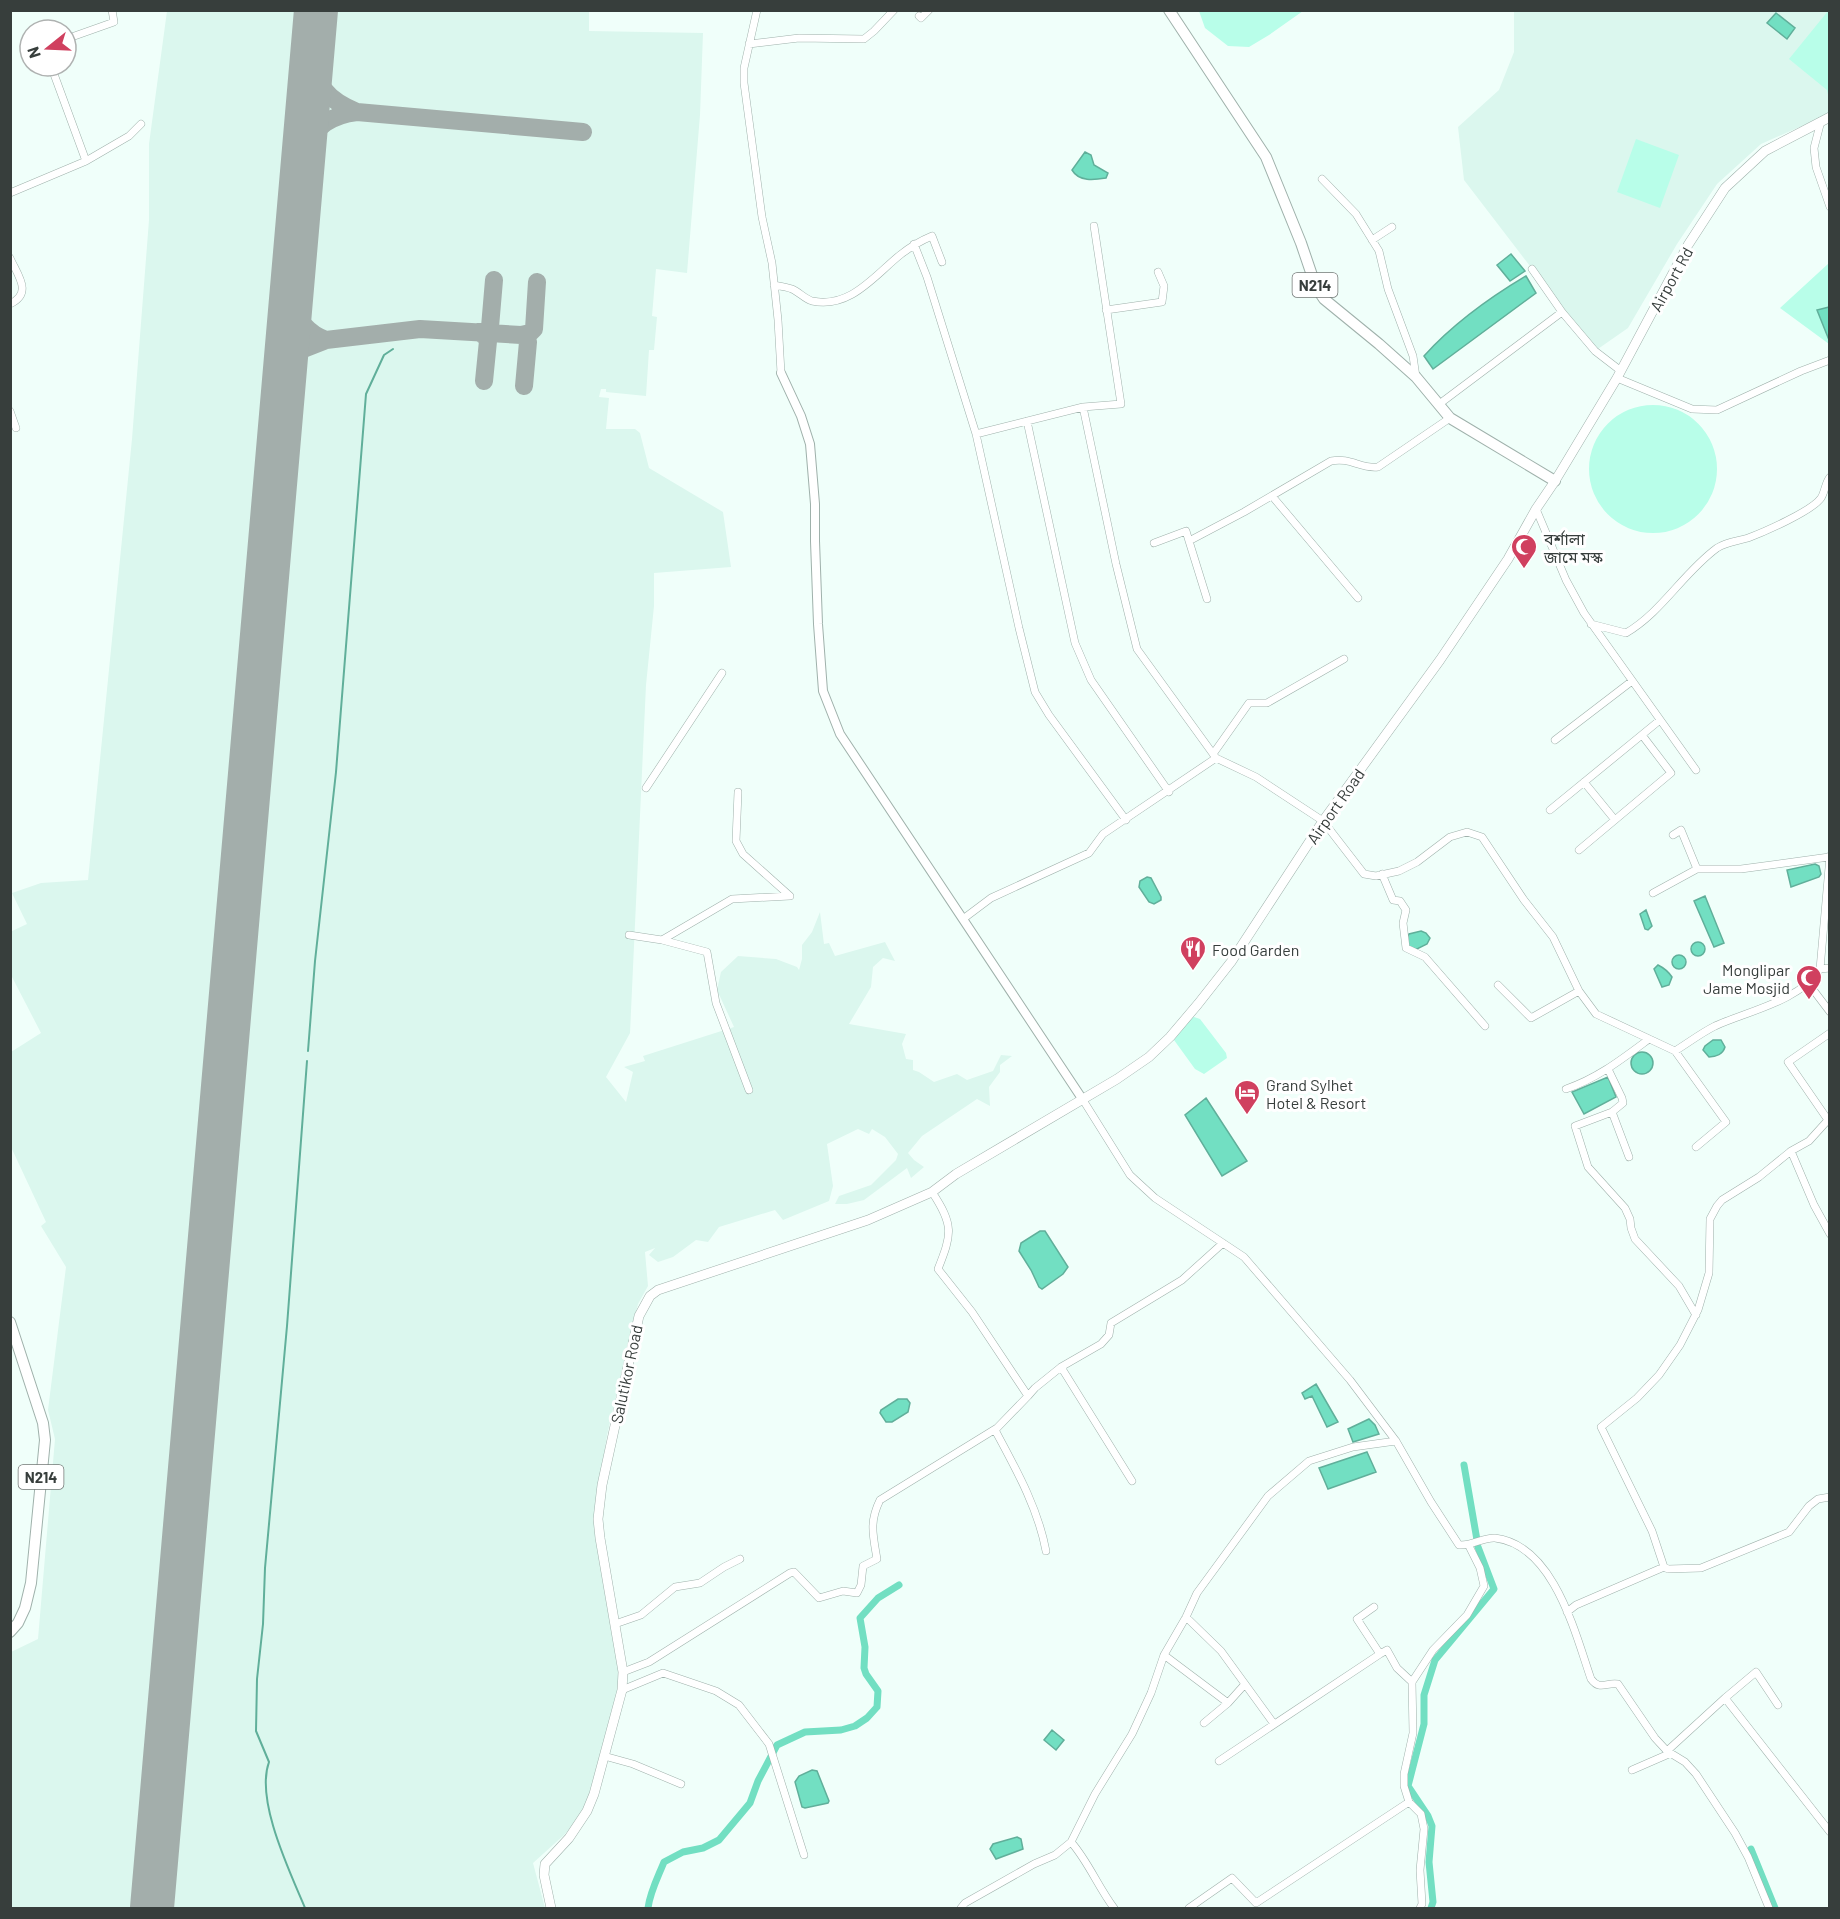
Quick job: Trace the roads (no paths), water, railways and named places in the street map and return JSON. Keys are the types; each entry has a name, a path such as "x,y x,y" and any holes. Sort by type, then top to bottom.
{"highway":[{"name":"N214","path":"1169,10 1266,157 1316,287 1324,299 1416,378 1450,418 1555,481"},
{"name":"N214","path":"10,1322 43,1424 45,1440 31,1582 25,1608 18,1623 10,1632"}],"main road":[{"name":"Airport Rd","path":"1555,481 1619,374 1688,246 1725,188 1766,151 1825,119"},
{"name":"Airport Road","path":"1083,1100 1149,1057 1170,1037 1231,962 1323,821 1440,660 1488,589 1555,481"},
{"name":"Salutikor Road","path":"551,1908 544,1875 545,1864 569,1838 587,1811 594,1794 622,1690 623,1671 600,1538 599,1501 639,1316 650,1296 658,1290 868,1220 932,1192 956,1174 1083,1100"}],"street":[{"path":"78,35 114,22 112,10"},
{"path":"757,10 744,68 747,106 774,285 781,373 801,416 810,444 816,504 814,541 823,691 840,734 1083,1100 1130,1175 1155,1198 1244,1257 1350,1380 1396,1442 1459,1545 1469,1546 1494,1538 1523,1548 1551,1577 1567,1612 1591,1679 1595,1685 1600,1687 1618,1684 1655,1738 1696,1774 1735,1833 1753,1868 1769,1908"},
{"path":"749,44 799,38 864,39 894,10"},
{"path":"920,16 921,18 929,10"},
{"path":"55,78 86,161"},
{"path":"1825,119 1814,148 1816,167 1830,207"},
{"path":"10,193 86,161 129,136 141,124"},
{"path":"1322,179 1356,214 1382,258 1388,289 1413,356 1416,378"},
{"path":"976,434 1083,407 1121,404 1094,226"},
{"path":"1372,240 1392,227"},
{"path":"774,285 794,289 810,301 828,302 848,298 914,244 932,236 942,262"},
{"path":"914,244 927,277 976,434 1035,692 1049,715 1126,820"},
{"path":"10,258 23,294 10,304"},
{"path":"1532,269 1562,312 1595,351 1619,374 1692,409 1717,410 1830,360"},
{"path":"1106,310 1162,302 1164,286 1158,272"},
{"path":"1438,405 1562,312"},
{"path":"1083,407 1116,564 1137,649 1214,756 1256,777 1323,821 1364,874 1399,871 1418,862 1450,837 1467,832 1482,837 1524,900 1553,936 1580,991 1596,1014 1675,1052 1726,1122 1696,1147"},
{"path":"10,411 16,428"},
{"path":"1189,541 1331,461 1341,459 1371,468 1378,467 1450,418"},
{"path":"1027,421 1075,643 1091,680 1169,792"},
{"path":"1591,624 1626,633 1642,623 1719,546 1750,537 1803,512 1821,498 1825,484 1830,477"},
{"path":"1272,496 1358,598"},
{"path":"1536,509 1566,580 1591,624 1696,770"},
{"path":"1154,543 1186,531 1207,599"},
{"path":"963,919 991,898 1089,853 1103,834 1169,792 1214,756 1249,702 1267,703 1344,659"},
{"path":"646,788 723,673"},
{"path":"1555,740 1632,681"},
{"path":"1550,810 1660,720"},
{"path":"1580,850 1671,773 1642,735"},
{"path":"1584,782 1615,820"},
{"path":"662,940 732,899 790,896 743,854 736,841 738,792"},
{"path":"1673,836 1681,830 1696,869"},
{"path":"1653,893 1696,869 1741,869 1829,857 1820,969 1809,984 1713,1027 1675,1052"},
{"path":"1382,874 1393,900 1400,901 1406,910 1403,923 1406,948 1425,957 1485,1026"},
{"path":"629,935 662,940 707,952 716,1004 748,1090"},
{"path":"1820,969 1830,968"},
{"path":"1809,984 1830,1012"},
{"path":"1498,986 1531,1018 1580,991"},
{"path":"1664,1567 1652,1532 1601,1427 1637,1398 1659,1375 1680,1346 1696,1315 1709,1273 1710,1219 1713,1211 1722,1200 1759,1177 1791,1151 1809,1141 1829,1120 1788,1062 1830,1033"},
{"path":"1566,1089 1586,1082 1608,1069 1648,1039"},
{"path":"1608,1069 1623,1103 1612,1112 1575,1126 1588,1167 1625,1208 1635,1239 1678,1286 1696,1315"},
{"path":"1612,1112 1629,1157"},
{"path":"1791,1151 1814,1205 1830,1234"},
{"path":"932,1192 942,1206 950,1228 949,1243 938,1269 972,1312 1028,1396"},
{"path":"623,1671 649,1662 790,1573 794,1572 819,1598 843,1592 857,1593 861,1585 864,1566 877,1559 872,1529 873,1514 880,1500 995,1430 1035,1388 1061,1367 1101,1344 1109,1335 1112,1323 1182,1280 1223,1243"},
{"path":"1061,1367 1132,1481"},
{"path":"995,1430 1041,1525 1046,1551"},
{"path":"961,1908 965,1903 1034,1864 1055,1855 1071,1842 1095,1794 1132,1734 1164,1655 1197,1593 1268,1496 1309,1461 1353,1447 1396,1442"},
{"path":"1567,1612 1576,1605 1664,1567 1683,1570 1701,1568 1781,1536 1790,1532 1809,1506 1818,1499 1830,1497"},
{"path":"1424,1907 1420,1870 1424,1829 1421,1814 1409,1802 1404,1786 1404,1774 1413,1733 1412,1682 1433,1650 1467,1615 1484,1586 1480,1568 1469,1546"},
{"path":"615,1624 641,1615 675,1587 700,1583 740,1559"},
{"path":"1374,1607 1357,1619 1380,1654"},
{"path":"1186,1617 1212,1641 1274,1724"},
{"path":"1219,1761 1387,1650 1397,1668 1412,1682"},
{"path":"1164,1655 1228,1703"},
{"path":"1632,1770 1669,1752 1725,1698 1756,1672 1778,1704"},
{"path":"622,1690 663,1673 716,1691 739,1705 769,1744 804,1856"},
{"path":"1204,1723 1228,1703 1245,1684"},
{"path":"1725,1698 1830,1832"},
{"path":"604,1756 633,1764 681,1784"},
{"path":"1189,1908 1232,1878 1256,1903 1409,1802"},
{"path":"1071,1842 1080,1852 1091,1874 1114,1908"}],"waterway":[{"path":"308,1051 315,961 336,772 366,394 384,355 393,349"},
{"path":"305,1908 283,1856 270,1815 266,1778 269,1762 256,1731 257,1679 263,1624 265,1568 287,1326 307,1061"},
{"path":"1464,1465 1477,1540"},
{"path":"1431,1908 1433,1902 1429,1862 1432,1826 1408,1786 1424,1724 1424,1695 1435,1660 1494,1589 1478,1547"},
{"path":"648,1908 652,1890 664,1862 683,1852 703,1848 719,1840 750,1803 758,1781 777,1745 805,1732 841,1730 855,1726 877,1707 878,1691 864,1668 865,1647 860,1618 878,1598 899,1585"},
{"path":"1751,1849 1775,1908"}],"place":[{"name":"বর্শালা জামে মস্ক","path":"1524,570"},
{"name":"Food Garden","path":"1193,972"},
{"name":"Monglipar Jame Mosjid","path":"1809,1001"},
{"name":"Grand Sylhet Hotel & Resort","path":"1247,1116"}]}
